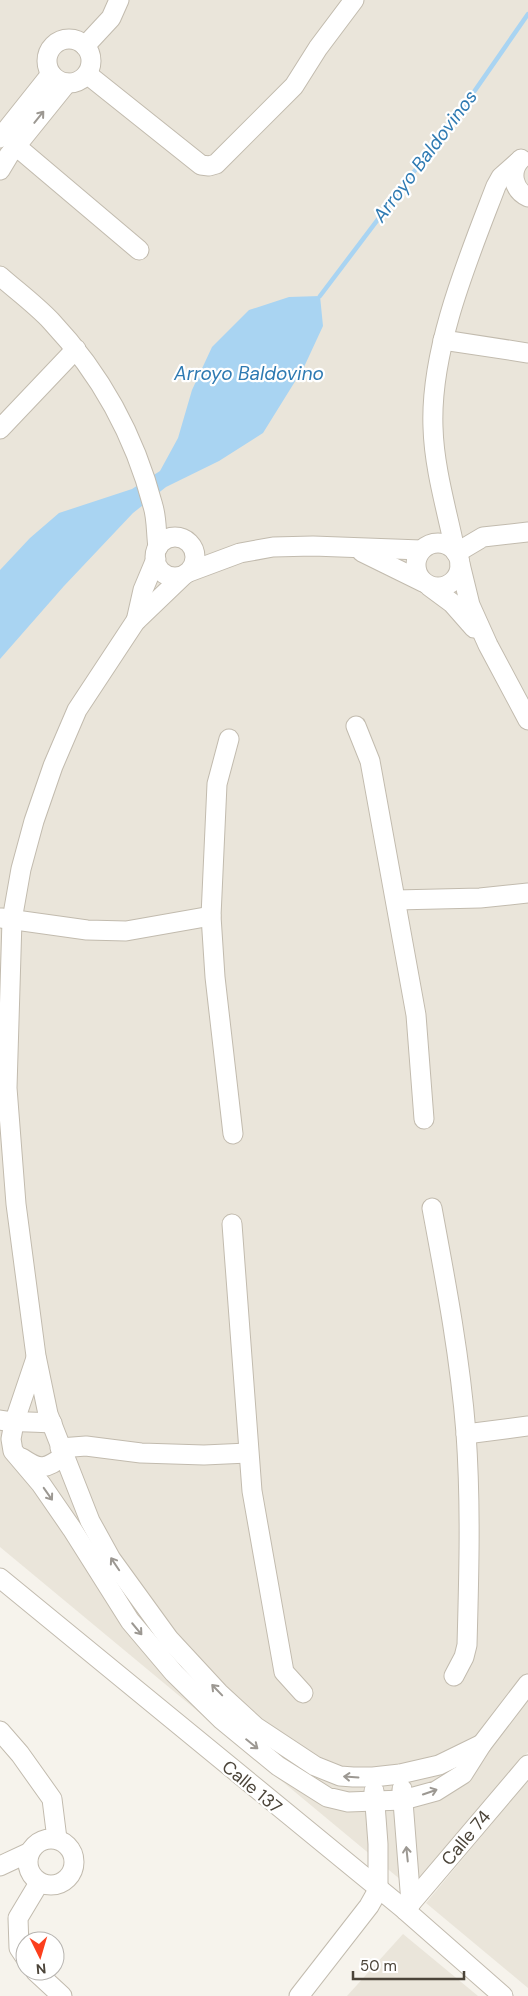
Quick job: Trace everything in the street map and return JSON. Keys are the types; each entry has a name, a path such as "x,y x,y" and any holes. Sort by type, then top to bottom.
{"street":[{"path":"86,46 111,18 119,0"},
{"path":"87,74 201,165 216,164 294,86 318,48 354,0"},
{"path":"65,39 72,39 86,46 91,60 87,74 75,82 59,79 47,60 52,46 65,39"},
{"path":"0,170 8,155 8,142 59,79"},
{"path":"8,142 139,250"},
{"path":"523,158 515,168 515,184 526,197"},
{"path":"523,158 501,177 486,211 443,340 434,396 433,428 441,485 470,605 488,645 528,720"},
{"path":"486,211 500,197 509,195 526,197"},
{"path":"0,276 50,320 76,349 94,373 127,430 154,508 157,553 162,572 168,576 186,574 240,553 273,547 313,546 357,549 424,547 442,543 457,556"},
{"path":"443,340 528,354"},
{"path":"0,429 76,349"},
{"path":"441,485 439,516 415,563 418,576 452,603 488,645"},
{"path":"154,508 187,542 195,554 195,561 186,574 136,622 77,710 53,766 34,821 6,919 7,1088 16,1204 36,1356 52,1423 90,1521 111,1559 169,1639 219,1693 256,1727 315,1766 340,1776 373,1777 400,1774 439,1765 482,1744"},
{"path":"457,556 483,537 528,532"},
{"path":"136,622 143,590 162,543 172,538 240,553"},
{"path":"357,549 426,584 436,587 450,583 456,578 457,556"},
{"path":"356,726 370,761 416,1015 424,1119"},
{"path":"229,739 217,784 211,916 215,977 233,1134"},
{"path":"396,900 480,898 528,893"},
{"path":"6,919 87,930 126,931 211,916"},
{"path":"432,1208 455,1329 466,1434 470,1538 466,1645 464,1656 454,1676"},
{"path":"232,1224 252,1490 284,1672 302,1693"},
{"path":"7,1445 12,1439 7,1421 36,1356"},
{"path":"7,1421 52,1423"},
{"path":"466,1434 528,1426"},
{"path":"7,1445 35,1467 43,1468 50,1465 62,1452 86,1446 141,1453 248,1453"},
{"path":"7,1445 41,1484 130,1621 174,1673 222,1720 278,1766 327,1798 348,1802 375,1802 403,1800 436,1791 463,1774 482,1744 528,1685"},
{"name":"Calle 137","path":"0,1578 378,1890 408,1907 503,1996"},
{"path":"0,1731 20,1754 52,1799 57,1839"},
{"name":"Calle 74","path":"408,1907 528,1765"},
{"path":"400,1774 408,1907"},
{"path":"299,1996 369,1906 378,1890 378,1844 373,1777"},
{"path":"57,1839 71,1848 75,1863 73,1871 62,1883 54,1885 39,1883 28,1868 30,1852 41,1840 57,1839"},
{"path":"0,1866 30,1852"},
{"path":"18,1931 18,1918 39,1883"},
{"path":"46,1981 62,1996"}],"shaded area":[{"path":"0,0 528,0 528,1752 413,1890 0,1547"},
{"path":"528,1780 528,1988 426,1903"},
{"path":"403,1934 478,1996 347,1996"}],"water":[{"name":"Arroyo Baldovino","path":"320,296 323,326 304,367 263,433 219,461 166,487 133,513 64,586 0,659 0,570 30,538 59,513 132,489 160,471 178,438 192,390 212,347 249,310 289,297"}],"waterway":[{"name":"Arroyo Baldovinos","path":"320,296 469,99 528,14"}]}
